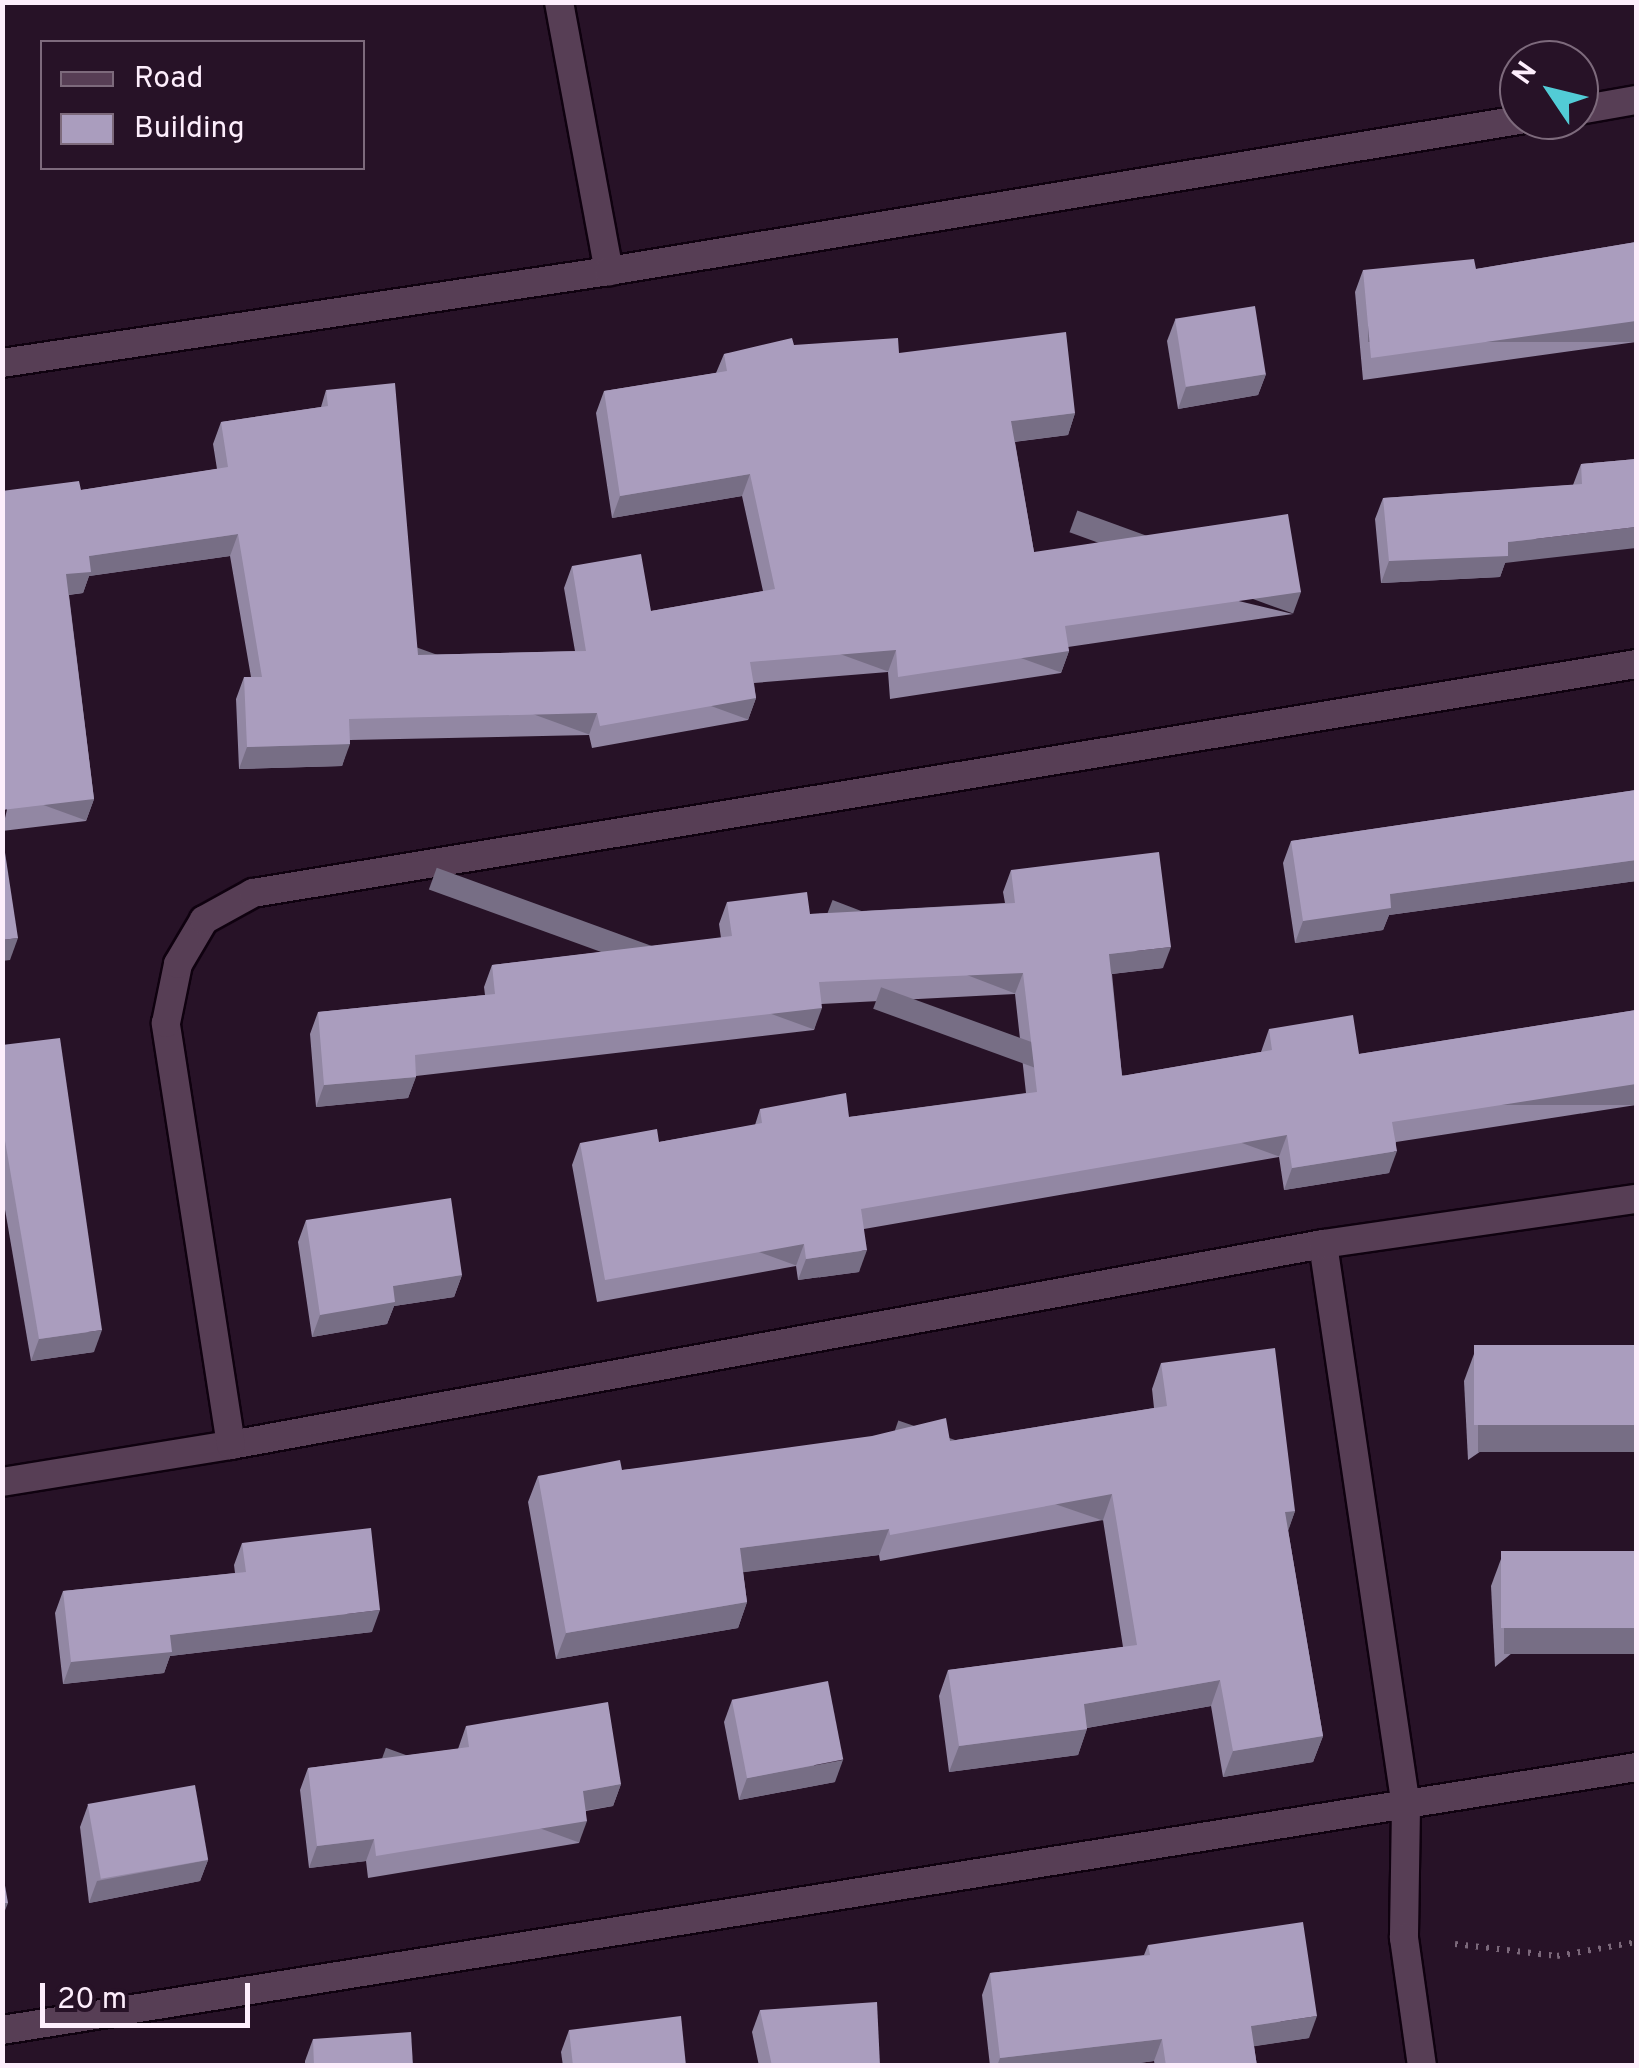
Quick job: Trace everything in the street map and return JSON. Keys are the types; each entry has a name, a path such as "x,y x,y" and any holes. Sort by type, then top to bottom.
{"street":[{"path":"559,2 609,271"},
{"path":"1599,106 1636,100"},
{"path":"2,363 609,271 1499,123"},
{"path":"231,1444 166,1023 178,964 204,920 253,892 1636,664"},
{"path":"2,1482 231,1444 1323,1244 1636,1199"},
{"path":"1323,1244 1406,1806 1404,1938 1422,2066"},
{"path":"2,2030 1636,1768"}],"path":[{"path":"1404,1938 1557,1956 1636,1942"}],"building":[{"path":"1636,242 1636,321 1371,358 1363,270 1474,259 1476,269"},
{"path":"1255,306 1266,374 1186,387 1175,319"},
{"path":"1066,332 1075,413 1011,421 1034,552 1288,514 1301,592 1065,626 1069,651 898,677 896,650 750,662 756,698 600,726 597,713 349,719 350,744 247,747 244,677 262,677 238,534 89,556 91,572 66,574 94,799 2,810 2,491 79,481 81,490 228,467 221,422 328,406 326,390 395,383 418,655 586,651 572,566 641,554 651,611 775,589 750,474 620,496 604,391 727,371 724,354 792,338 794,345 898,338 899,353"},
{"path":"1636,459 1636,527 1508,542 1508,556 1389,561 1383,498 1582,484 1581,464"},
{"path":"1636,790 1636,860 1390,894 1391,908 1303,921 1291,841"},
{"path":"2,833 18,938 2,940"},
{"path":"1159,852 1171,947 1109,954 1122,1076 1272,1050 1269,1029 1353,1015 1359,1054 1636,1010 1636,1084 1392,1122 1397,1151 1292,1168 1287,1135 861,1209 867,1250 806,1259 804,1244 605,1280 580,1143 657,1129 659,1142 762,1123 760,1109 846,1093 849,1117 1037,1092 1023,973 819,982 822,1008 415,1055 416,1077 324,1085 318,1012 495,994 492,965 732,936 727,902 807,892 810,914 1015,903 1011,870"},
{"path":"60,1038 102,1330 39,1339 2,1123 2,1045"},
{"path":"451,1198 462,1275 393,1286 395,1302 320,1315 306,1220"},
{"path":"1474,1345 1636,1345 1636,1425 1474,1425"},
{"path":"1275,1348 1295,1511 1285,1512 1323,1736 1233,1751 1220,1680 1084,1704 1087,1729 959,1746 948,1670 1137,1645 1112,1494 890,1535 889,1529 740,1548 747,1602 566,1633 538,1476 620,1460 622,1470 872,1436 946,1418 950,1441 1167,1406 1161,1363"},
{"path":"371,1528 380,1610 170,1635 172,1652 71,1662 63,1591 246,1572 242,1543"},
{"path":"1501,1551 1636,1551 1636,1628 1501,1628"},
{"path":"828,1681 843,1760 747,1778 732,1700"},
{"path":"608,1702 621,1784 583,1791 587,1821 376,1856 374,1839 317,1846 308,1768 469,1747 466,1726"},
{"path":"195,1785 208,1860 101,1879 88,1804"},
{"path":"2,1868 8,1903 2,1903"},
{"path":"1303,1922 1317,2016 1251,2026 1257,2066 1166,2066 1162,2039 1000,2058 990,1973 1150,1955 1148,1945"},
{"path":"877,2002 880,2066 772,2066 760,2010"},
{"path":"681,2016 686,2066 573,2066 569,2030"},
{"path":"411,2032 413,2066 314,2066 313,2039"}]}
